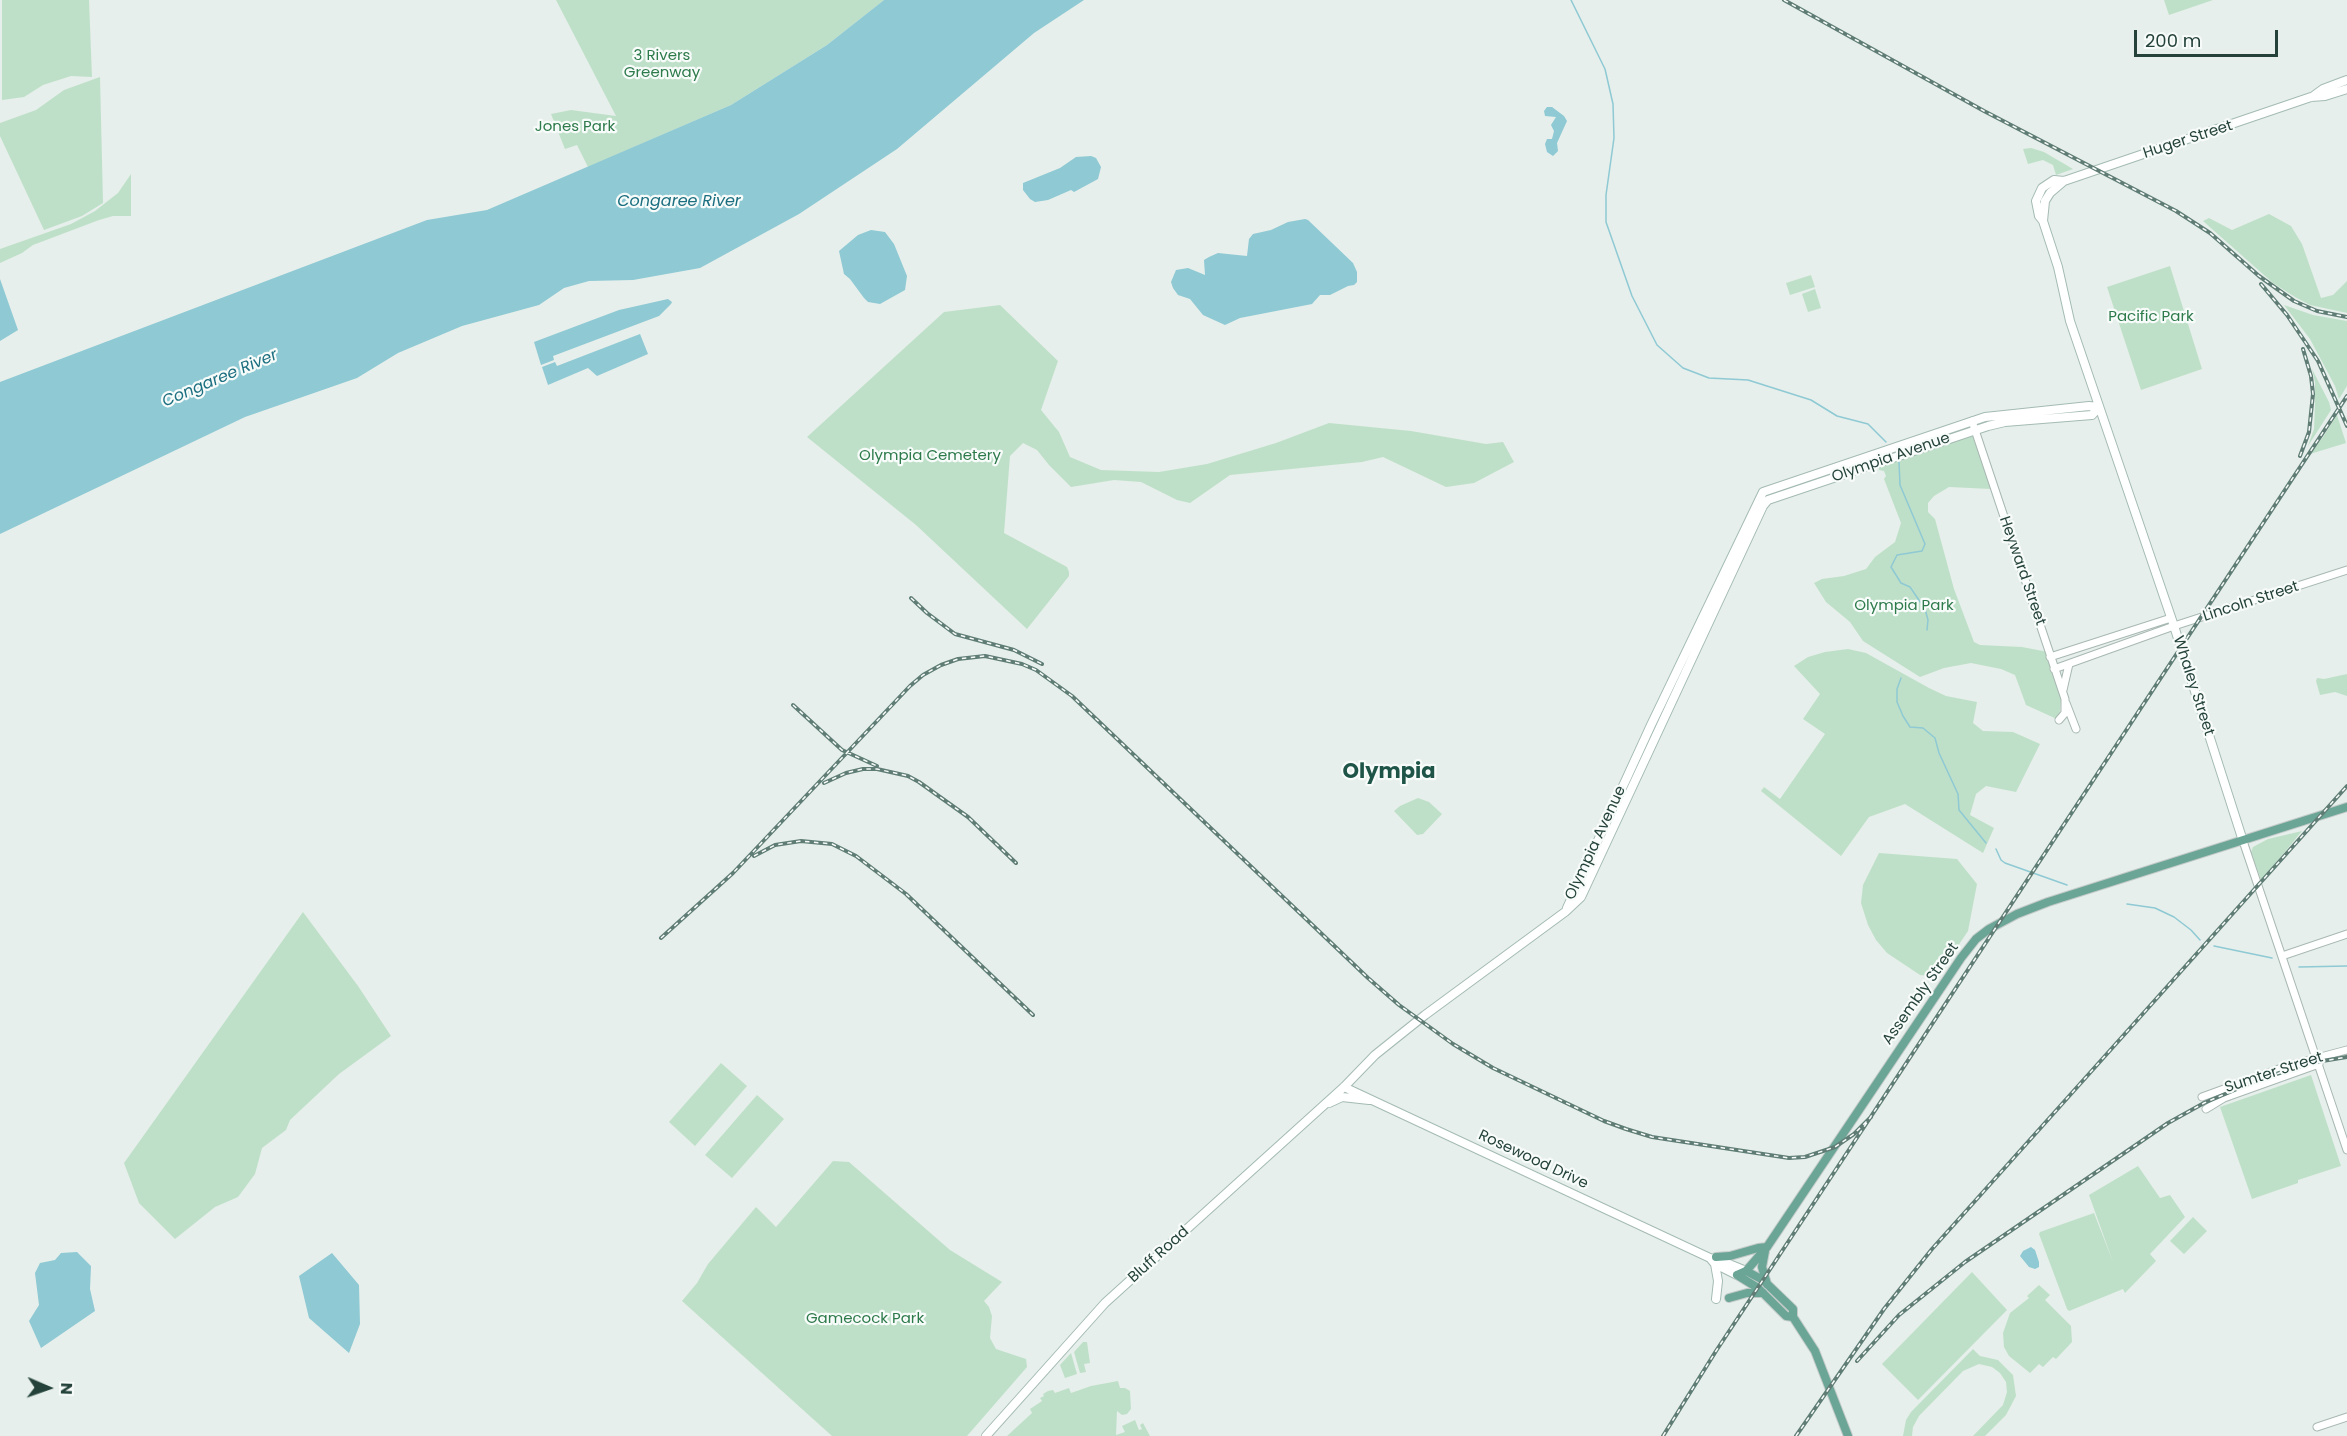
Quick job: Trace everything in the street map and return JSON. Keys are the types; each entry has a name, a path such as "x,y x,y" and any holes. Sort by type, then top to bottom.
{"main road":[{"name":"Huger Street","path":"2311,98 2323,89 2347,80"},
{"name":"Huger Street","path":"2064,181 2311,98 2347,90"},
{"name":"Whaley Street","path":"2064,181 2045,201 2043,221 2058,267 2070,321 2243,841"},
{"path":"1986,421 2005,422 2092,415 2099,407"},
{"name":"Olympia Avenue","path":"1565,912 1759,496 1766,489 1972,421 1986,421"},
{"name":"Olympia Avenue","path":"1565,912 1582,894 1763,506 1768,500 1974,430 1986,421"},
{"name":"Assembly Street","path":"1737,1275 1746,1276 1767,1247 1960,958 1976,939 1998,924 2048,902 2347,807"},
{"name":"Bluff Road","path":"986,1436 1105,1303 1344,1087 1375,1055 1425,1015 1565,912"},
{"name":"Rosewood Drive","path":"1344,1087 1767,1284 1793,1309 1793,1317 1815,1351 1848,1436"},
{"path":"1322,1106 1342,1097 1373,1100"},
{"path":"1716,1299 1718,1281 1713,1260 1767,1247 1762,1267 1767,1284"},
{"name":"Rosewood Drive","path":"1713,1260 1737,1275"},
{"name":"Rosewood Drive","path":"1746,1276 1786,1316 1793,1317"},
{"path":"1729,1298 1747,1293 1763,1293"}],"street":[{"name":"Heyward Street","path":"1972,421 2076,729"},
{"name":"Lincoln Street","path":"2050,657 2347,570"},
{"name":"Lincoln Street","path":"2054,669 2172,622"},
{"path":"2059,720 2065,713 2064,696 2069,664"},
{"name":"Whaley Street","path":"2243,841 2347,1150"},
{"path":"2282,956 2347,934"},
{"name":"Sumter Street","path":"2206,1109 2224,1098 2347,1050"},
{"name":"Sumter Street","path":"2202,1097 2318,1061"},
{"path":"2317,1427 2347,1417"}],"green space":[{"path":"2,0 89,0 92,77 71,76 43,85 24,97 2,100"},
{"name":"3 Rivers Greenway","path":"556,0 884,0 827,45 731,105 588,167 577,145 565,149 551,114 571,110 616,116"},
{"path":"2164,0 2213,0 2169,15"},
{"path":"100,77 103,203 82,216 44,230 0,136 0,123 36,110 64,90"},
{"path":"2031,148 2044,152 2073,169 2056,175 2053,165 2043,160 2028,164 2023,149"},
{"path":"131,174 131,216 113,216 99,220 33,245 0,263 0,249 71,224 95,211 118,193"},
{"path":"2269,214 2291,226 2302,244 2321,298 2333,295 2347,281 2347,313 2310,305 2273,283 2203,221 2209,218 2232,230"},
{"name":"Pacific Park","path":"2170,266 2202,369 2141,390 2107,287"},
{"path":"1811,275 1815,287 1790,295 1786,283"},
{"path":"1815,289 1821,308 1808,312 1802,294"},
{"name":"Olympia Cemetery","path":"1000,305 1058,361 1041,410 1059,432 1070,457 1101,470 1159,472 1207,464 1276,443 1329,423 1411,431 1486,444 1503,442 1514,462 1474,483 1446,487 1383,457 1362,462 1230,475 1190,503 1177,500 1141,482 1114,480 1071,487 1037,450 1023,443 1010,456 1004,533 1067,567 1069,572 1069,576 1027,629 916,525 807,437 944,312"},
{"path":"2284,305 2313,315 2347,321 2347,386 2339,399 2335,386 2310,339"},
{"path":"2312,369 2331,410 2308,446 2314,429 2315,382"},
{"path":"2337,415 2346,443 2310,454 2323,437"},
{"name":"Olympia Park","path":"1972,434 1991,489 1949,487 1934,496 1928,503 1928,512 1935,519 1954,589 1974,642 1980,645 2022,647 2048,652 2061,699 2059,720 2026,705 2015,675 2001,669 1971,663 1944,668 1920,677 1863,641 1850,622 1826,602 1814,583 1866,569 1875,557 1895,542 1901,523 1884,479 1886,476 1884,471 1879,470 1878,465"},
{"path":"1848,649 1866,653 1946,696 1977,702 1973,723 1983,731 2013,732 2040,744 2016,792 1986,786 1976,794 1970,815 1994,828 1983,853 1905,804 1869,817 1841,856 1761,791 1764,787 1780,799 1825,734 1803,719 1820,694 1794,666 1808,657"},
{"path":"2347,674 2347,696 2335,692 2320,695 2317,678 2324,679"},
{"path":"1418,798 1429,802 1442,814 1423,834 1417,835 1394,811"},
{"path":"2302,831 2261,880 2251,852 2253,847 2268,839"},
{"path":"1879,853 1957,859 1977,884 1968,931 1937,977 1920,975 1887,953 1876,940 1868,925 1861,903 1863,885"},
{"path":"303,912 358,986 391,1036 339,1074 290,1120 286,1130 262,1148 255,1174 238,1197 215,1207 175,1239 139,1203 124,1163"},
{"path":"721,1063 747,1086 695,1146 669,1122"},
{"path":"2311,1075 2341,1166 2298,1180 2298,1183 2252,1199 2220,1107"},
{"path":"757,1095 784,1119 732,1178 705,1155"},
{"name":"Gamecock Park","path":"833,1161 849,1162 950,1250 1002,1282 984,1301 992,1316 990,1338 996,1349 1026,1359 1027,1367 967,1436 832,1436 682,1301 697,1283 708,1264 756,1207 776,1227"},
{"path":"2138,1166 2160,1198 2170,1195 2185,1217 2150,1254 2156,1261 2125,1293 2123,1289 2069,1311 2039,1234 2094,1213 2113,1262 2089,1195"},
{"path":"2193,1217 2207,1231 2184,1254 2170,1241"},
{"path":"1972,1272 2007,1310 1918,1400 1882,1364"},
{"path":"2039,1285 2050,1295 2045,1300 2071,1326 2072,1342 2056,1359 2053,1357 2043,1367 2039,1364 2030,1373 2009,1356 2004,1347 2003,1333 2010,1313 2029,1298 2027,1296"},
{"path":"1083,1342 1087,1342 1090,1363 1084,1364 1086,1372 1080,1373 1074,1352"},
{"path":"1973,1349 1980,1356 1998,1360 2013,1375 2016,1396 2006,1415 1985,1436 1973,1436 2003,1405 2007,1392 2006,1382 2000,1373 1992,1367 1979,1364 1963,1371 1919,1416 1913,1427 1912,1436 1903,1436 1906,1420 1911,1412"},
{"path":"1071,1353 1077,1374 1065,1378 1060,1365"},
{"path":"1118,1381 1120,1388 1130,1391 1131,1409 1127,1414 1122,1415 1117,1411 1116,1435 1125,1432 1122,1426 1135,1420 1139,1430 1142,1429 1140,1425 1143,1423 1150,1436 1007,1436 1032,1413 1030,1409 1042,1401 1040,1398 1048,1391 1053,1390 1055,1393 1069,1388 1071,1393 1091,1386"}],"water":[{"name":"Congaree River","path":"884,0 1084,0 1034,33 897,149 799,214 700,268 633,280 589,281 564,288 539,305 462,326 398,353 357,378 245,417 0,534 0,382 427,220 487,210 731,105 827,45"},
{"path":"1547,107 1552,107 1567,121 1557,143 1558,151 1553,156 1547,152 1545,144 1547,139 1552,139 1554,131 1551,125 1556,117 1545,116 1544,111"},
{"path":"1076,157 1096,158 1101,167 1098,179 1074,192 1071,190 1048,200 1035,202 1023,190 1023,183 1060,168"},
{"path":"1305,219 1353,263 1357,272 1357,282 1354,285 1330,295 1320,295 1312,304 1240,318 1225,325 1203,315 1190,299 1178,295 1173,288 1171,282 1176,270 1188,268 1205,275 1204,260 1209,257 1218,253 1247,256 1249,239 1253,234 1271,230 1288,222"},
{"path":"871,230 885,232 894,244 907,276 905,290 880,304 868,302 844,274 839,251 858,235"},
{"path":"0,279 18,330 0,341"},
{"path":"668,299 672,302 671,304 659,316 553,356 554,360 541,365 534,342 619,310"},
{"path":"640,334 648,354 597,376 588,368 548,385 542,367 555,362 557,366"},
{"path":"2031,1247 2035,1250 2039,1262 2039,1267 2035,1269 2029,1267 2020,1256 2023,1251"},
{"path":"77,1252 91,1266 90,1289 95,1311 41,1348 29,1321 39,1305 35,1273 40,1263 55,1260 61,1253"},
{"path":"332,1253 359,1285 360,1324 349,1353 309,1318 299,1276"}],"waterway":[{"path":"1571,0 1605,69 1613,104 1614,138 1606,195 1606,222 1632,296 1657,345 1683,368 1709,378 1748,380 1811,400 1837,416 1868,424 1886,442"},
{"path":"1899,462 1900,485 1925,544 1922,551 1897,555 1891,567 1901,583 1910,587 1925,609 1928,620 1927,630"},
{"path":"1901,678 1897,689 1897,702 1903,716 1910,727 1923,728 1935,738 1939,753 1958,794 1959,810 1986,843"},
{"path":"1996,849 2005,863 2067,885"},
{"path":"2127,904 2155,908 2174,917 2200,940"},
{"path":"2214,946 2272,958"},
{"path":"2299,967 2347,966"}],"railway":[{"path":"1784,0 1984,111 2176,211 2210,233 2259,276 2294,301 2317,311 2347,317"},
{"path":"2261,284 2287,315 2318,361 2347,426"},
{"path":"2300,456 2309,432 2313,394 2311,376 2303,349"},
{"path":"1663,1436 1716,1351 2347,396"},
{"path":"911,598 955,634 1014,650 1042,664"},
{"path":"661,938 733,873 910,686 923,675 941,665 958,659 985,656 1022,664 1036,670 1072,696 1368,978 1399,1005 1453,1044 1493,1068 1604,1121 1652,1137 1789,1158 1805,1157 1835,1147 1854,1134 1871,1117"},
{"path":"793,705 842,750 877,766"},
{"path":"824,783 846,773 863,769 877,769 908,776 968,817 1016,863"},
{"path":"1796,1436 1884,1309 1932,1249 2347,786"},
{"path":"754,856 775,845 801,841 832,844 856,856 906,894 1033,1015"},
{"path":"1857,1361 1899,1315 1965,1262 2168,1123 2204,1103 2258,1080 2310,1063 2347,1057"}],"district":[{"name":"Olympia","path":"1389,773"}],"park label":[{"name":"Jones Park","path":"575,127"}]}
